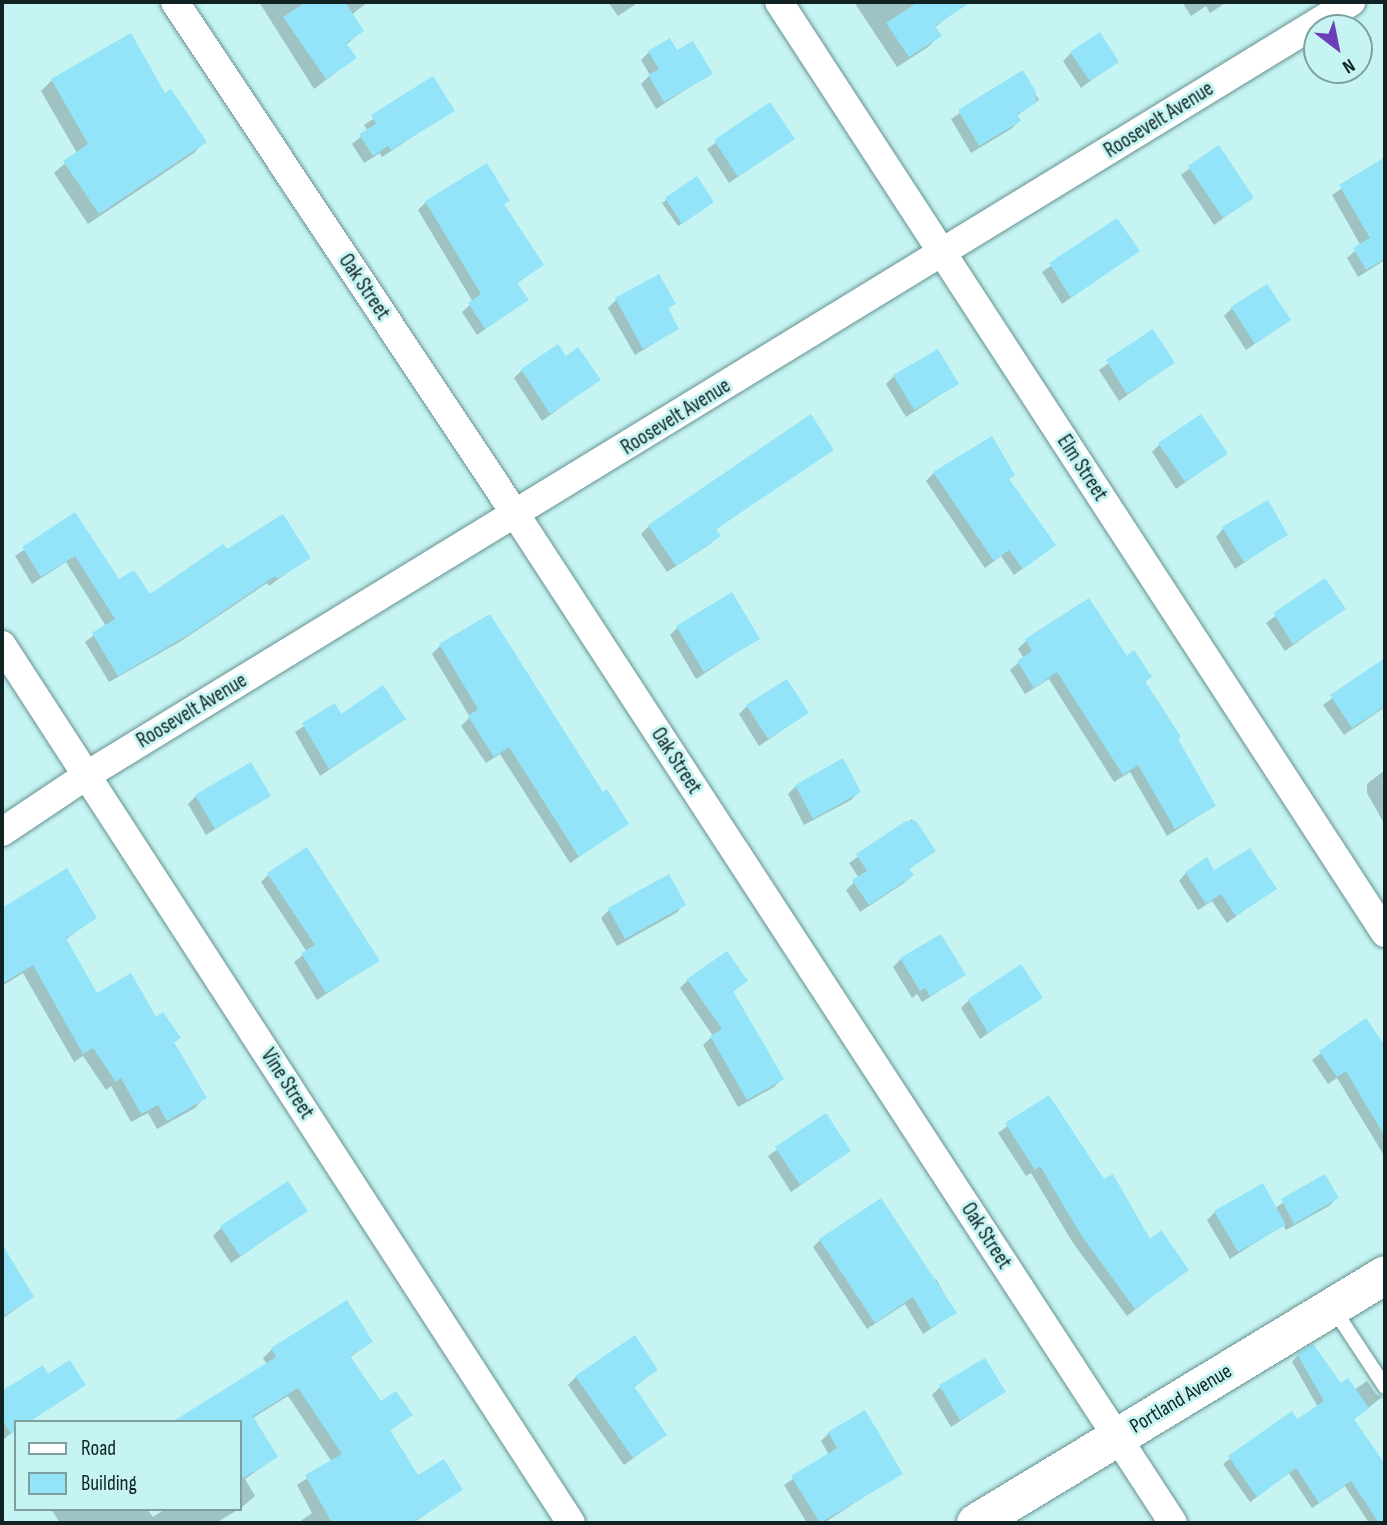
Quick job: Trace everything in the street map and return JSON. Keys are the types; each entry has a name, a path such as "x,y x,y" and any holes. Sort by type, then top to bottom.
{"street":[{"name":"Oak Street","path":"175,2 516,515 1173,1523"},
{"name":"Elm Street","path":"779,2 1385,933"},
{"name":"Roosevelt Avenue","path":"2,832 87,775 1351,2"},
{"name":"Vine Street","path":"2,645 571,1523"},
{"name":"Portland Avenue","path":"976,1523 1385,1275"}],"lane":[{"path":"1332,1307 1385,1387"}],"building":[{"path":"306,2 345,2 364,31 346,43 357,58 326,79 283,17"},
{"path":"918,2 971,2 935,26 942,36 909,57 886,23"},
{"path":"1100,32 1119,62 1090,81 1070,52"},
{"path":"131,33 165,93 171,89 207,142 99,214 63,161 88,144 51,79"},
{"path":"670,38 677,50 693,41 713,74 664,102 648,75 659,69 648,51"},
{"path":"1023,70 1036,92 1036,103 1017,114 1021,121 979,146 958,110"},
{"path":"433,76 455,111 391,150 388,146 373,156 359,134 376,124 371,115"},
{"path":"770,102 795,139 738,177 714,140"},
{"path":"1219,145 1254,198 1223,218 1188,166"},
{"path":"1385,157 1385,263 1383,260 1366,270 1353,248 1370,238 1339,185"},
{"path":"487,163 510,201 504,204 544,265 517,283 529,300 485,329 468,303 481,294 425,201"},
{"path":"697,176 714,202 682,224 665,198"},
{"path":"1117,218 1140,251 1071,298 1049,263"},
{"path":"659,274 676,304 668,308 679,329 643,349 615,298"},
{"path":"1267,284 1291,320 1255,344 1231,307"},
{"path":"1153,329 1175,363 1127,394 1106,360"},
{"path":"558,344 566,356 578,347 601,380 550,414 521,369"},
{"path":"938,349 959,384 914,410 893,375"},
{"path":"811,414 834,450 716,529 721,536 676,566 648,525"},
{"path":"1201,414 1228,454 1185,482 1158,443"},
{"path":"992,436 1015,475 1009,479 1056,545 1023,569 1009,550 994,561 933,472"},
{"path":"1268,500 1288,535 1244,562 1222,527"},
{"path":"75,512 119,579 134,570 150,594 223,544 227,549 283,514 311,558 277,579 275,576 191,633 118,676 92,633 115,619 75,556 41,577 22,547"},
{"path":"1325,578 1346,609 1293,644 1273,613"},
{"path":"732,592 760,639 704,672 676,626"},
{"path":"1089,598 1127,656 1134,650 1152,677 1145,681 1181,737 1178,739 1216,806 1175,829 1138,765 1123,775 1057,672 1034,688 1017,661 1032,651 1025,639"},
{"path":"490,614 603,792 607,789 629,824 579,857 509,747 494,757 468,716 478,709 439,644"},
{"path":"1385,658 1385,706 1352,728 1330,695"},
{"path":"787,679 809,713 768,739 746,705"},
{"path":"383,685 406,719 329,769 302,723 335,703 341,714"},
{"path":"843,758 861,792 813,819 795,785"},
{"path":"251,762 271,796 215,829 195,795"},
{"path":"906,821 916,821 936,851 909,869 914,875 869,905 852,880 867,871 856,854"},
{"path":"307,847 380,961 326,993 301,953 315,945 267,873"},
{"path":"1250,848 1277,889 1236,916 1221,894 1206,904 1185,872 1207,857 1214,870"},
{"path":"67,868 97,918 66,938 97,993 131,973 156,1017 163,1012 181,1038 174,1042 207,1098 167,1121 158,1105 141,1114 121,1078 116,1082 93,1048 83,1054 33,965 2,984 2,908"},
{"path":"669,874 686,905 625,939 608,908"},
{"path":"941,934 966,975 930,996 925,988 920,991 900,958"},
{"path":"727,951 748,981 733,991 784,1079 747,1100 710,1036 722,1029 687,979"},
{"path":"1021,964 1043,998 988,1033 968,999"},
{"path":"1366,1018 1385,1046 1385,1137 1346,1071 1337,1077 1319,1051"},
{"path":"1049,1095 1104,1179 1113,1174 1150,1239 1161,1230 1189,1270 1135,1309 1081,1235 1040,1166 1035,1170 1005,1123"},
{"path":"826,1113 851,1151 800,1185 775,1147"},
{"path":"1325,1174 1339,1198 1294,1224 1281,1199"},
{"path":"288,1181 308,1211 240,1256 220,1226"},
{"path":"1263,1183 1286,1225 1238,1252 1214,1211"},
{"path":"881,1198 957,1313 931,1328 913,1297 875,1323 819,1239"},
{"path":"2,1244 34,1297 2,1317"},
{"path":"347,1300 373,1342 350,1356 381,1401 396,1391 413,1415 390,1430 418,1475 444,1459 463,1490 411,1523 332,1523 305,1475 342,1454 298,1388 253,1416 278,1457 242,1479 242,1420 175,1420 276,1357 271,1348"},
{"path":"635,1335 658,1370 634,1386 667,1435 633,1458 575,1376"},
{"path":"1313,1344 1341,1383 1348,1378 1369,1408 1354,1419 1385,1464 1385,1523 1379,1523 1351,1481 1319,1503 1296,1468 1257,1497 1228,1456 1292,1411 1297,1419 1324,1401 1297,1354"},
{"path":"985,1358 1006,1392 960,1420 939,1385"},
{"path":"70,1360 86,1385 32,1420 14,1420 14,1432 11,1434 2,1419 2,1391 43,1365 48,1374"},
{"path":"865,1410 903,1474 820,1523 791,1476 837,1448 828,1432"}]}
